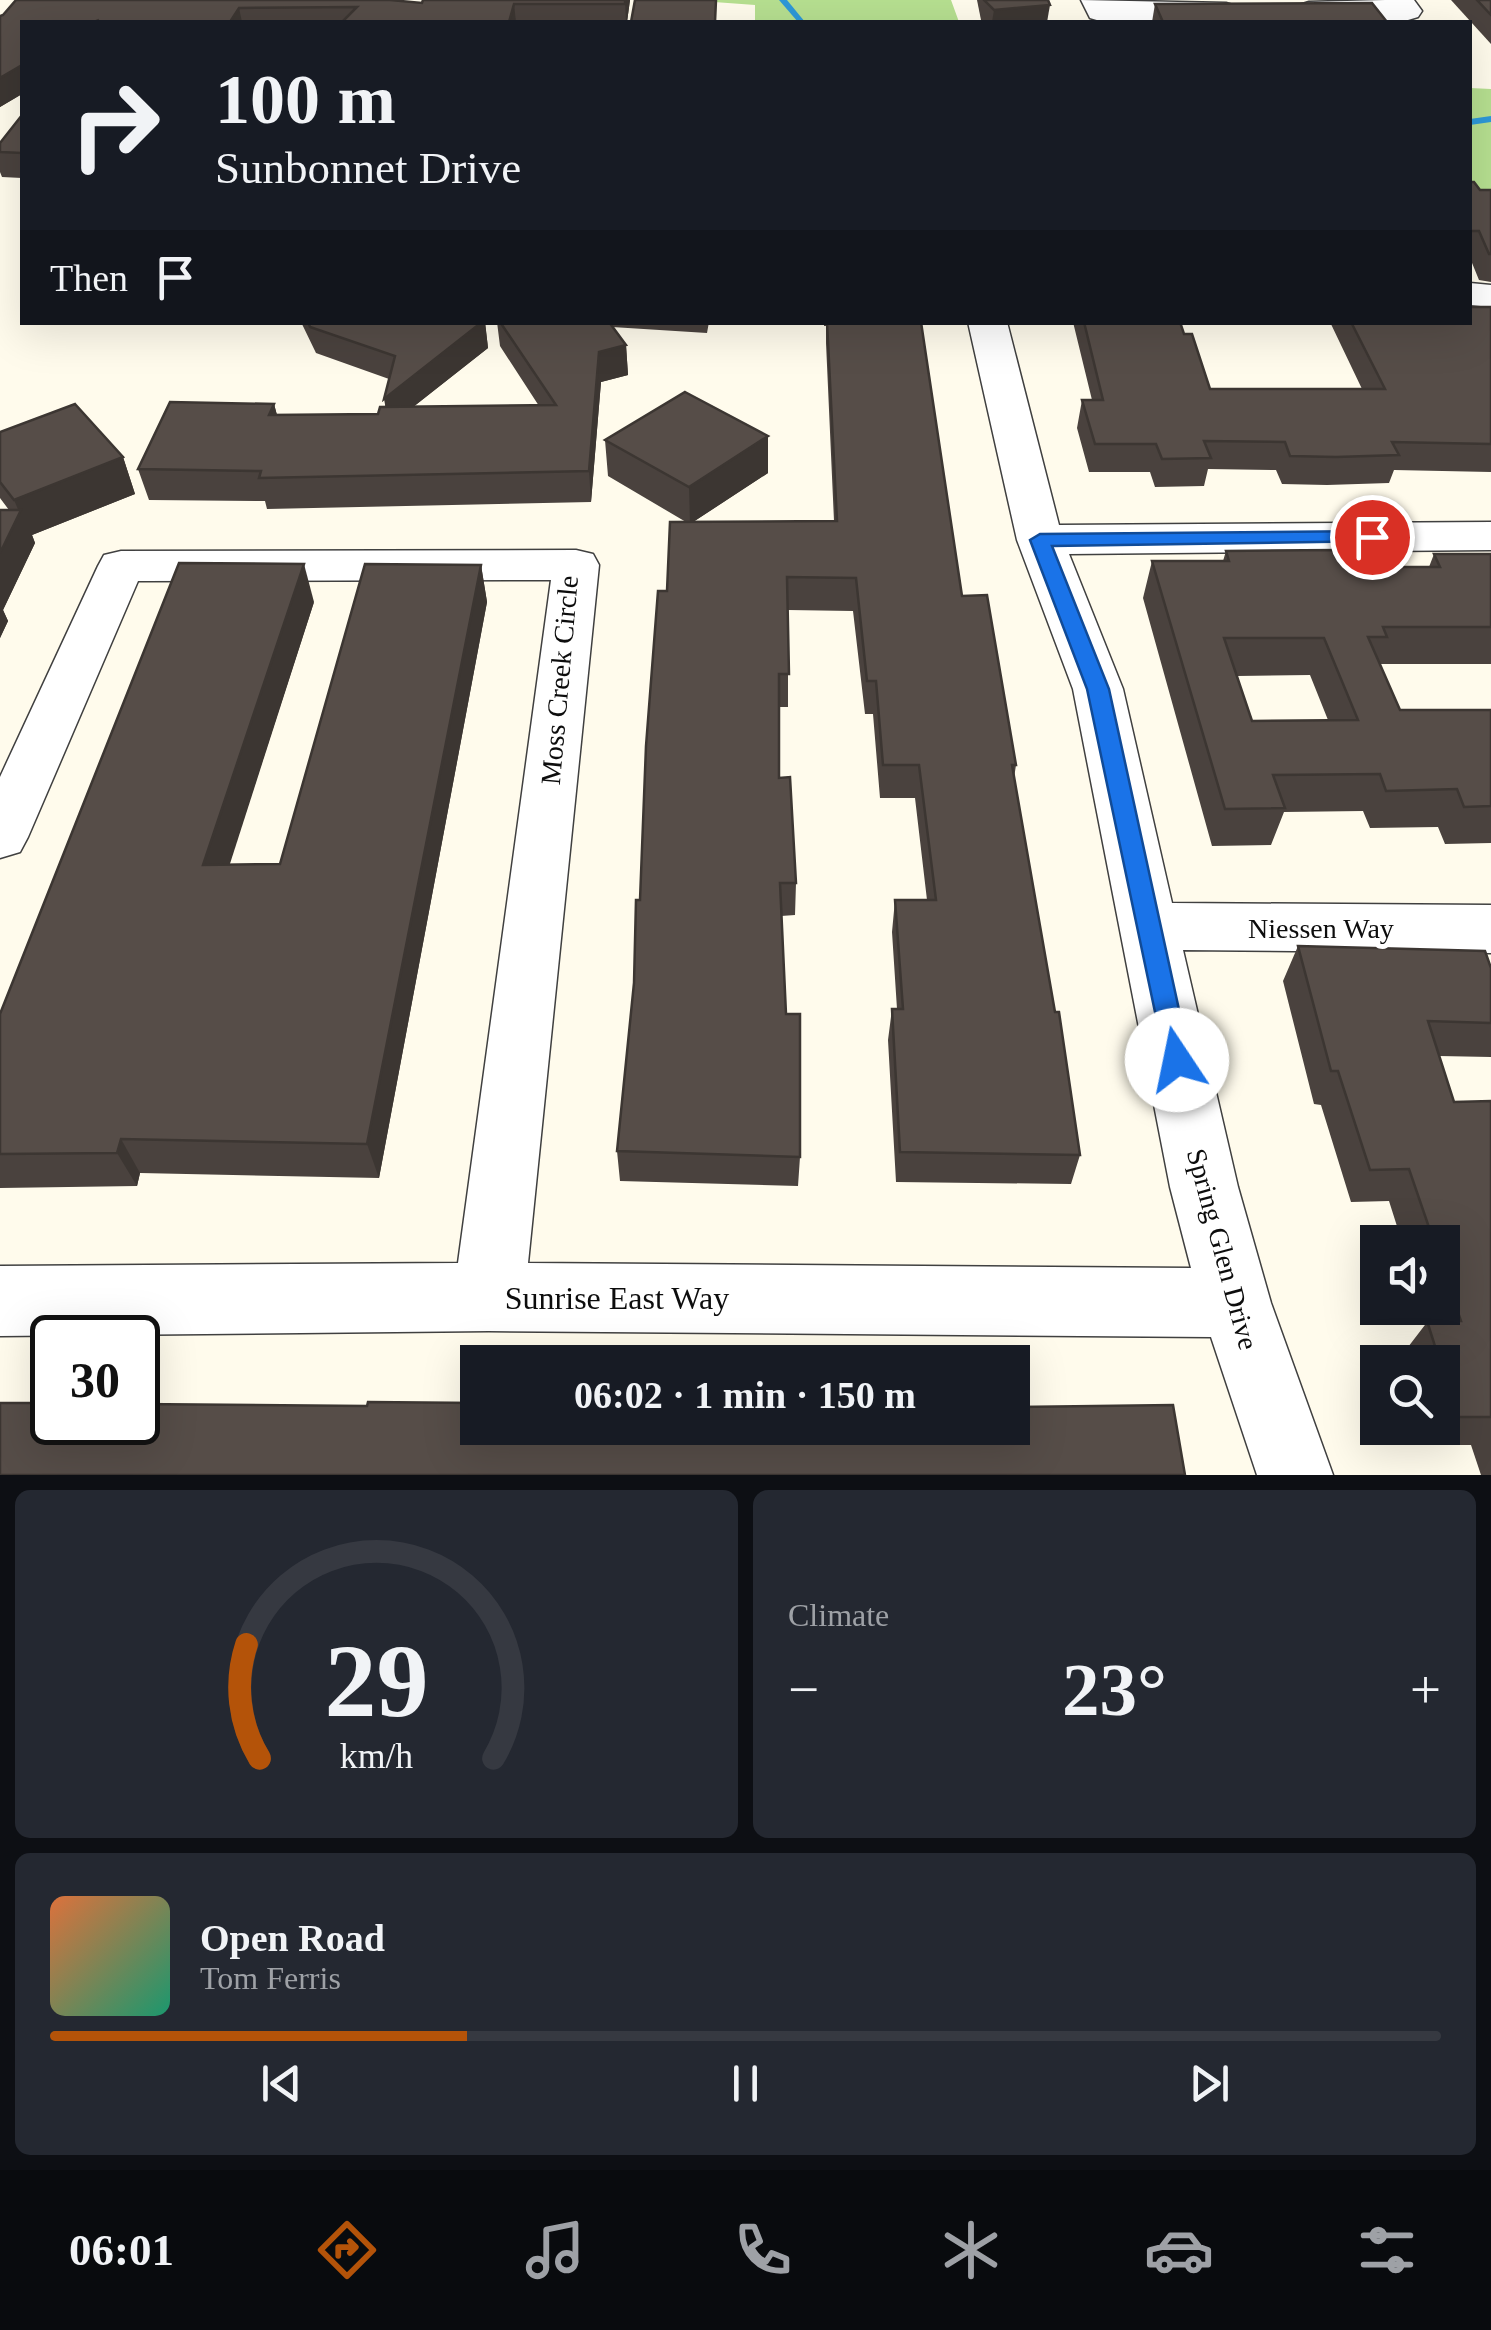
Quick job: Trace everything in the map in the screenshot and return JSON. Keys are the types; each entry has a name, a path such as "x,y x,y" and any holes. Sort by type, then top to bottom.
{"street":[{"path":"1095,0 1100,12 1408,11 1399,0"},
{"name":"Spring Glen Drive","path":"988,325 1040,540 1098,689 1204,1187 1234,1303 1295,1475"},
{"path":"1040,540 1491,536"},
{"name":"Moss Creek Circle","path":"0,837 121,566 576,565 490,1297"},
{"name":"Niessen Way","path":"1150,926 1491,928"},
{"name":"Sunrise East Way","path":"0,1301 490,1297 1234,1303"}],"green space":[{"path":"687,0 951,0 958,20 755,20 755,5"},
{"path":"1472,88 1491,89 1491,196 1472,194"}],"building":[{"path":"16,0 625,0 625,4 514,4 510,20 344,20 357,7 239,8 231,20 20,20 20,66 0,78 3,15"},
{"path":"635,0 716,0 715,20 631,20"},
{"path":"984,0 1048,0 1050,5 994,10"},
{"path":"1477,0 1491,0 1491,15"},
{"path":"1372,3 1385,20 1162,20 1155,4"},
{"path":"20,118 20,153 0,152 0,143"},
{"path":"1472,182 1480,190 1491,190 1491,254 1479,231 1472,231"},
{"path":"1472,307 1491,307 1491,444 1392,442 1399,455 1290,456 1285,442 1204,441 1211,458 1162,459 1156,444 1095,444 1082,400 1103,400 1085,325 1181,325 1184,334 1192,334 1210,389 1385,389 1353,325 1472,325"},
{"path":"478,325 384,399 395,356 310,327"},
{"path":"502,325 611,325 626,345 599,352 589,471 259,478 261,471 138,469 170,402 274,404 269,415 378,414 380,407 556,405"},
{"path":"827,325 921,325 962,596 987,595 1016,765 1012,765 1055,1012 1059,1012 1080,1155 900,1152 892,1009 903,1009 895,900 936,900 919,765 883,765 876,681 867,681 856,578 787,577 789,674 779,674 779,778 790,777 796,883 780,883 786,1014 800,1014 800,1157 617,1151 634,983 636,900 640,900 658,591 667,591 670,522 837,521"},
{"path":"685,392 768,436 689,487 605,440"},
{"path":"75,404 123,457 14,500 0,482 0,432"},
{"path":"0,510 21,510 0,553"},
{"path":"1337,550 1344,567 1440,567 1434,554 1491,554 1491,627 1383,627 1387,637 1368,637 1400,710 1491,710 1491,806 1464,807 1457,789 1386,791 1380,774 1273,775 1285,808 1225,809 1152,561 1229,561 1226,551","holes":["1224,638 1324,638 1358,720 1252,721"]},
{"path":"179,563 304,564 203,865 280,864 365,564 481,565 367,1144 121,1139 117,1153 0,1154 0,1014"},
{"path":"1298,946 1485,951 1491,968 1491,1023 1428,1021 1454,1102 1491,1101 1491,1417 1460,1417 1460,1345 1435,1345 1428,1325 1460,1325 1460,1225 1428,1225 1409,1169 1370,1170 1338,1071 1331,1071"},
{"path":"368,1402 460,1403 460,1445 1030,1445 1030,1407 1173,1405 1185,1475 0,1475 0,1403 30,1403 30,1445 160,1445 160,1404 367,1406"}],"waterway":[{"path":"783,0 800,20"},
{"path":"1472,122 1491,119"}],"route":[{"path":"1177,1060 1098,689 1040,540 1372,537"}]}
